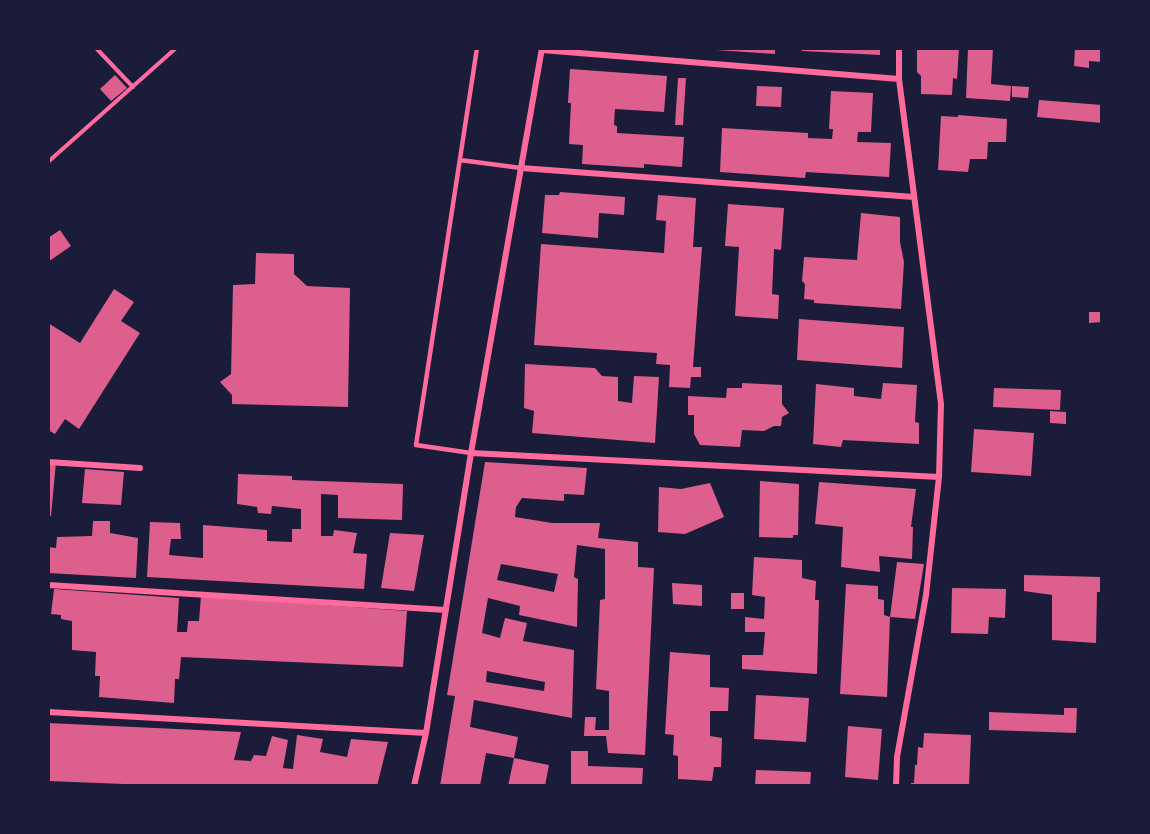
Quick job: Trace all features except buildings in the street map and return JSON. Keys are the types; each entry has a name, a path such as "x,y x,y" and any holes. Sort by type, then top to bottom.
{"street":[{"path":"896,786 897,757 926,595 939,477 941,404 899,80 899,48"},
{"path":"414,786 426,733 471,453 542,49 899,80"},
{"path":"521,168 914,197"},
{"path":"471,453 939,477"},
{"path":"48,462 140,468"},
{"path":"48,585 446,610"},
{"path":"48,712 426,733"}],"lane":[{"path":"471,453 416,445 477,48"},
{"path":"460,160 521,168"}],"path":[{"path":"96,48 133,87"},
{"path":"48,162 176,48"}]}
